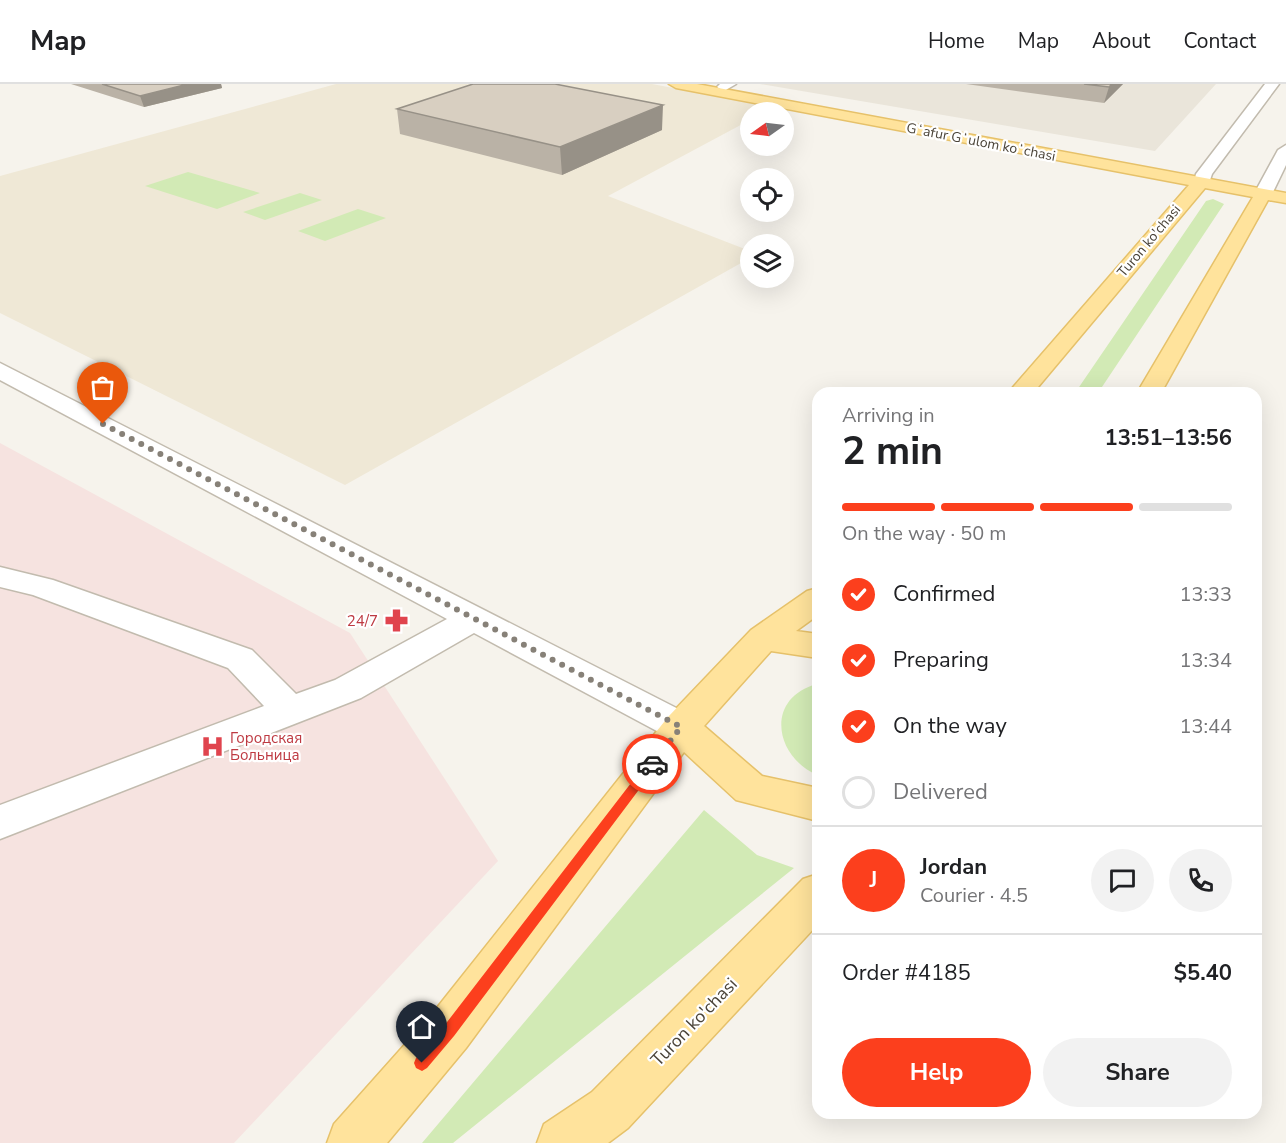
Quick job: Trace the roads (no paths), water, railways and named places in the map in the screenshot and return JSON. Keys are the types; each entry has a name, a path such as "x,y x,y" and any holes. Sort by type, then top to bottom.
{"main road":[{"name":"Gʻafur Gʻulom koʻchasi","path":"676,84 1265,189 1286,188"},
{"name":"Gʻafur Gʻulom koʻchasi","path":"721,85 1203,178"},
{"name":"Turon ko'chasi","path":"1025,387 1203,178"},
{"name":"Gʻafur Gʻulom koʻchasi","path":"1265,189 1286,198"},
{"path":"1152,387 1265,189"},
{"path":"353,1143 449,1031 681,727 764,638 812,603"},
{"path":"764,638 812,645"},
{"path":"681,727 750,789 812,804"},
{"name":"Turon ko'chasi","path":"563,1143 610,1110 812,899"}],"street":[{"name":"Turon ko'chasi","path":"1203,178 1272,84"},
{"path":"1265,189 1286,150"},
{"path":"0,370 681,727"},
{"path":"0,577 42,587 240,659 290,711"},
{"path":"0,822 348,689 473,619"}],"place":[{"name":"24/7","path":"396,621"},
{"name":"Городская Больница","path":"212,747"}]}
